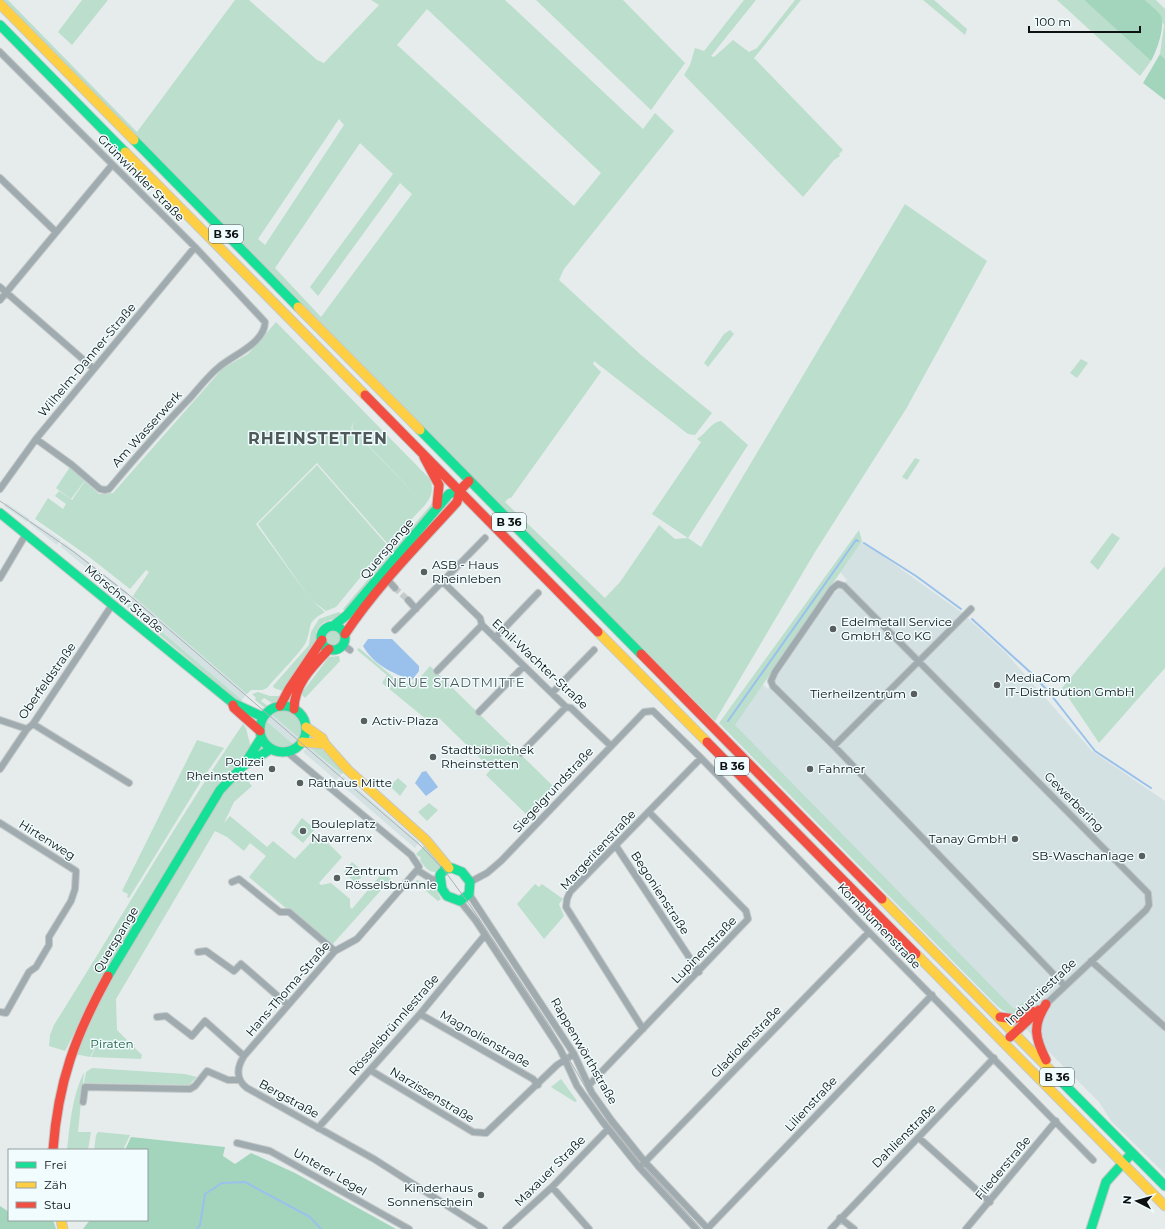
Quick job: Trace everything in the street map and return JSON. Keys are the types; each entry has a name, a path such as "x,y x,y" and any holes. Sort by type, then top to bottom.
{"main road":[{"name":"B 36","path":"0,4 1165,1186"},
{"name":"B 36","path":"0,25 419,448 1165,1206"},
{"path":"419,448 430,469 438,477 440,496 436,508"},
{"name":"Querspange","path":"345,634 360,610 436,508 449,494 460,490 469,481"},
{"name":"Querspange","path":"333,626 347,615 457,502 460,490"},
{"name":"Mörscher Straße","path":"0,513 233,703 263,717"},
{"path":"280,706 289,687 315,654 326,629 333,626 340,628 345,634 346,648 329,649"},
{"path":"322,640 329,649"},
{"path":"294,709 293,702 298,689 329,649"},
{"name":"Mörscher Straße","path":"233,703 234,708 261,734"},
{"path":"246,762 261,734 263,717 269,710 280,706 294,709 303,718 306,727 302,742 296,748 287,752 279,752 271,749 261,734"},
{"path":"306,727 322,738 325,744 348,770 426,840 449,868 462,872 470,882 469,894 460,901 453,900 447,896 440,887 439,878 442,872 449,868"},
{"path":"302,742 325,744"},
{"path":"246,762 271,749"},
{"name":"Querspange","path":"53,1149 53,1130 63,1075 89,1012 210,806 231,776 246,762"},
{"path":"1000,1017 1015,1019 1046,1004"},
{"path":"1046,1004 1037,1019 1035,1032 1038,1046 1052,1071"},
{"name":"Industriestraße","path":"1004,1042 1046,1004"},
{"path":"1091,1229 1106,1182 1132,1153"}],"street":[{"name":"Grünwinkler Straße","path":"0,52 195,247 265,322"},
{"path":"0,300 112,164"},
{"path":"0,178 56,232"},
{"name":"Wilhelm-Danner-Straße","path":"0,489 36,439 195,247"},
{"path":"0,287 94,369"},
{"name":"Am Wasserwerk","path":"36,439 72,465 100,489 109,489 167,422 219,366 246,348 262,333 265,328 265,322"},
{"path":"0,578 26,534"},
{"path":"395,630 485,538"},
{"path":"384,577 395,588"},
{"name":"Emil-Wachter-Straße","path":"440,584 444,583 480,618 482,625 495,638 566,707 571,708 610,745"},
{"name":"Gewerbering","path":"1065,986 834,746 773,686 771,681 775,672 832,588 838,584 844,586 1148,893 1149,905 1146,910 1092,961"},
{"path":"495,638 538,593"},
{"path":"408,600 416,609"},
{"name":"Oberfeldstraße","path":"0,769 27,728 33,724 112,605"},
{"path":"834,746 971,609"},
{"path":"437,671 482,625"},
{"path":"552,693 594,650"},
{"path":"479,712 524,666"},
{"path":"521,753 566,707"},
{"name":"Siegelgrundstraße","path":"470,882 487,873 501,861 610,745 644,712 649,710"},
{"name":"Kornblumenstraße","path":"649,710 655,713 701,758 1093,1160"},
{"path":"0,720 27,728"},
{"path":"33,724 129,783"},
{"path":"287,752 411,854 419,867 417,870 433,880 439,878"},
{"name":"Margeritenstraße","path":"644,1029 566,907 567,899 570,892 701,758"},
{"name":"Lupinenstraße","path":"589,1085 746,923 748,915 648,812"},
{"name":"Hirtenweg","path":"0,823 76,871 75,889 71,901 49,937 49,945 36,967 29,972 6,1013 0,1012"},
{"name":"Begonienstraße","path":"616,846 698,972"},
{"name":"Hans-Thoma-Straße","path":"240,1080 238,1070 244,1056 335,951 357,939 417,870"},
{"path":"232,882 239,879 280,912 289,912 335,951"},
{"name":"Rappenwörthstraße","path":"469,894 574,1054 589,1085 612,1121 645,1162 707,1229"},
{"name":"Rappenwörthstraße","path":"460,901 464,904 485,935 565,1060 568,1069 584,1097 608,1129 640,1167 696,1229"},
{"name":"Gladiolenstraße","path":"640,1167 869,932"},
{"name":"Rösselsbrünnlestraße","path":"318,1128 420,1014 485,935"},
{"path":"198,952 206,951 234,971 242,964 288,1005"},
{"name":"Industriestraße","path":"1046,1004 1092,961 1165,1027"},
{"name":"Lilienstraße","path":"707,1229 932,995"},
{"name":"Magnolienstraße","path":"420,1014 532,1079 538,1084"},
{"path":"157,1018 166,1016 192,1036 206,1021 244,1056"},
{"name":"Narzissenstraße","path":"370,1070 473,1132 480,1134 486,1133 557,1066 574,1054"},
{"name":"Dahlienstraße","path":"831,1229 994,1058"},
{"path":"83,1102 85,1087 190,1089 195,1086 207,1071 228,1080 240,1080"},
{"name":"Bergstraße","path":"240,1080 247,1088 418,1185 484,1229"},
{"name":"Fliederstraße","path":"966,1229 1056,1121"},
{"name":"Maxauer Straße","path":"506,1229 552,1187 608,1129"},
{"path":"919,1138 990,1202"},
{"name":"Unterer Legel","path":"237,1143 270,1151 409,1229"},
{"path":"552,1187 589,1229"},
{"path":"840,1218 854,1229"}],"shaded area":[{"path":"6,503 30,519 27,522 4,506"},
{"path":"31,521 61,540 57,545 29,523"},
{"path":"862,541 961,612 1006,653 1092,751 1165,801 1165,1174 1111,1121 1099,1102 1011,1014 734,725 762,684 768,689 833,595 847,580 840,572"},
{"path":"63,542 128,593 123,598 60,546"},
{"path":"133,596 247,694 242,700 129,604"},
{"path":"270,713 299,738 293,744 265,720"},
{"path":"308,746 342,774 336,780 303,752"},
{"path":"343,776 419,842 415,848 338,782"}],"green space":[{"path":"1,0 8,0 137,132 235,0 249,0 317,60 324,63 379,5 371,0 505,0 643,129 655,113 674,131 564,269 559,280 641,355 712,413 695,435 688,434 594,361 593,364 601,372 511,498 505,502 605,598 620,582 659,525 675,539 688,538 701,547 905,204 987,261 906,409 815,552 715,721 355,361","holes":["427,9 601,173 574,206 397,45","339,119 344,125 265,245 258,239","360,143 393,174 310,287 318,296 400,183 412,194 321,317 275,268"]},
{"path":"82,0 108,0 72,45 58,32"},
{"path":"536,0 623,0 685,63 651,110"},
{"path":"744,0 756,0 711,56 714,57 733,40 749,52 757,48 795,0 801,0 754,58 843,150 839,154 840,156 834,160 803,197 684,75 690,65 695,48 704,51"},
{"path":"923,0 934,0 967,29 965,35"},
{"path":"1057,0 1084,0 1151,61 1140,76"},
{"path":"1084,0 1145,0 1158,12 1162,21 1158,45 1151,61"},
{"path":"1145,0 1156,0 1165,9 1165,59 1160,54 1164,25"},
{"path":"1160,54 1165,59 1165,100 1143,83"},
{"path":"276,322 431,480 432,490 431,496 425,505 388,544 317,463 256,524 311,600 325,612 312,622 304,646 267,688 262,690 251,690 247,694 133,596 149,572 146,570 130,589 88,556 35,519 48,498 63,509 66,504 55,496 59,491 72,500 85,481 99,494 113,493 223,368 248,354","holes":["355,420 352,428 425,505 351,428"]},
{"path":"730,330 734,334 708,367 704,363 724,334"},
{"path":"1081,359 1088,363 1077,378 1070,373"},
{"path":"721,421 748,445 688,538 652,514 701,442 697,439 711,426"},
{"path":"915,458 920,460 907,480 902,477"},
{"path":"317,465 387,545 336,607 326,611 311,600 258,524"},
{"path":"70,467 86,479 71,499 56,488"},
{"path":"434,501 430,511 347,612 343,609"},
{"path":"859,530 862,541 735,725 1014,1009 1046,986 1049,990 1030,1006 1017,1013 1004,1011 996,1005 719,723"},
{"path":"1112,533 1120,538 1098,570 1090,562"},
{"path":"1165,566 1165,668 1099,743 1062,688"},
{"path":"129,604 242,700 240,703 127,607"},
{"path":"339,612 343,616 324,622 320,626 316,632 316,647 283,691 274,688 273,686 309,645 311,632 319,619"},
{"path":"334,630 340,632 342,638 340,644 334,646 328,644 326,638 328,632"},
{"path":"359,648 393,677 409,684 417,681 430,666 553,786 527,815 486,775 491,769 439,718 432,724 382,683 387,675 357,650"},
{"path":"339,656 340,661 305,698 301,694 329,657"},
{"path":"258,692 270,696 281,696 279,700 272,703 264,698 261,701 268,706 265,708 255,700 256,698 252,694"},
{"path":"282,710 292,713 298,720 301,728 299,738 270,713"},
{"path":"265,720 293,744 280,747 268,740 263,732"},
{"path":"243,724 246,728 251,748 216,789 106,972 65,1051 49,1046 50,1035 54,1025 170,836"},
{"path":"197,740 224,748 203,778 129,898 127,897 128,894 122,891"},
{"path":"308,746 320,748 329,754 343,773 342,774"},
{"name":"Piraten","path":"237,776 247,780 252,786 234,802 224,823 230,816 267,847 273,841 295,859 319,834 342,857 319,883 321,885 331,883 350,899 350,907 352,909 383,872 391,879 331,946 249,877 266,856 250,843 244,851 227,837 215,831 116,999 117,1030 142,1055 141,1059 91,1057 99,1041 90,1057 75,1054 97,1004 216,802"},
{"path":"398,778 407,786 400,796 390,786"},
{"path":"429,803 438,810 427,821 418,812"},
{"name":"Bouleplatz Navarrenx","path":"302,818 315,829 303,843 291,833"},
{"path":"425,845 440,863 438,872 432,872 427,869 420,860 421,858 416,854"},
{"path":"352,862 365,873 356,883 344,872"},
{"path":"417,880 433,885 441,899 438,901 415,882"},
{"path":"535,884 539,887 542,884 563,899 559,904 564,916 544,939 517,904"},
{"path":"92,1068 185,1074 197,1077 189,1085 84,1083 86,1072"},
{"path":"84,1072 78,1132 91,1132 88,1149 67,1149 74,1101"},
{"path":"561,1079 577,1101 575,1102 551,1087"},
{"path":"98,1132 130,1135 123,1149 94,1149 96,1135"},
{"path":"131,1137 225,1147 223,1156 235,1164 251,1153 295,1173 396,1229 83,1229 89,1221 148,1221 148,1149 125,1149"},
{"path":"0,1206 8,1211 8,1221 53,1221 56,1229 0,1229"}],"water":[{"path":"368,639 392,639 419,666 419,671 412,680 384,668 367,653 363,646"},
{"path":"426,771 438,787 426,796 415,783 422,772"}],"waterway":[{"path":"728,721 856,540 858,541"},
{"path":"864,543 916,576 961,609"},
{"path":"972,619 1030,672 1048,691 1095,751 1151,788"},
{"path":"197,1229 200,1225 205,1194 222,1183 245,1182 310,1217 321,1229"}],"tunnel":[{"path":"395,588 408,600"}],"tram line":[{"path":"0,501 74,552 129,595 421,846 444,870 470,905 549,1025 587,1090 607,1120 642,1164 701,1229"}],"traffic: fast":[{"path":"0,25 125,152"},
{"path":"134,140 298,307"},
{"path":"420,430 641,654"},
{"path":"333,626 347,615 449,494 460,490"},
{"path":"0,513 233,703 263,717"},
{"path":"333,626 341,630 345,638 341,646 333,650 325,646 321,638 325,630 333,626"},
{"path":"279,706 287,706 296,710 302,716 306,729 302,742 296,748 287,752 279,752 270,748 264,742 260,733 260,725 264,716 270,710 279,706"},
{"path":"246,762 261,738"},
{"path":"108,976 220,790 243,766 271,749"},
{"path":"452,868 462,872 470,882 469,894 460,901 447,896 442,889 440,875 445,869 452,868"},
{"path":"1057,1077 1165,1186"},
{"path":"1091,1229 1106,1182 1132,1153"}],"traffic: slow":[{"path":"0,4 134,140"},
{"path":"125,152 365,395"},
{"path":"298,307 420,430"},
{"path":"598,632 707,742"},
{"path":"306,727 322,738 325,744 348,770 426,840 449,868"},
{"path":"302,742 325,744"},
{"path":"882,899 1057,1077"},
{"path":"916,954 1165,1206"},
{"path":"61,1221 63,1229"}],"traffic: jam":[{"path":"365,395 598,632"},
{"path":"424,457 439,485 437,505"},
{"path":"345,634 357,616 384,582 457,502 460,490 469,481"},
{"path":"280,706 289,689 322,640"},
{"path":"294,709 297,691 301,684 311,669 329,649"},
{"path":"641,654 882,899"},
{"path":"233,705 234,708 260,731"},
{"path":"707,742 916,954"},
{"path":"53,1149 59,1103 70,1060 86,1019 108,976"},
{"path":"1046,1004 1037,1026 1037,1038 1046,1060"},
{"path":"1010,1037 1039,1010"},
{"path":"1000,1017 1015,1019 1032,1011"}],"place":[{"name":"ASB - Haus Rheinleben","path":"424,572"},
{"name":"Edelmetall Service GmbH & Co KG","path":"833,629"},
{"name":"MediaCom IT-Distribution GmbH","path":"997,685"},
{"name":"Tierheilzentrum","path":"914,694"},
{"name":"Activ-Plaza","path":"364,721"},
{"name":"Stadtbibliothek Rheinstetten","path":"433,757"},
{"name":"Polizei Rheinstetten","path":"272,769"},
{"name":"Fahrner","path":"810,769"},
{"name":"Rathaus Mitte","path":"300,783"},
{"name":"Bouleplatz Navarrenx","path":"303,831"},
{"name":"Tanay GmbH","path":"1015,839"},
{"name":"SB-Waschanlage","path":"1142,856"},
{"name":"Zentrum Rösselsbrünnle","path":"337,878"},
{"name":"Kinderhaus Sonnenschein","path":"481,1195"}],"district":[{"name":"RHEINSTETTEN","path":"318,438"},
{"name":"NEUE STADTMITTE","path":"456,682"}]}
